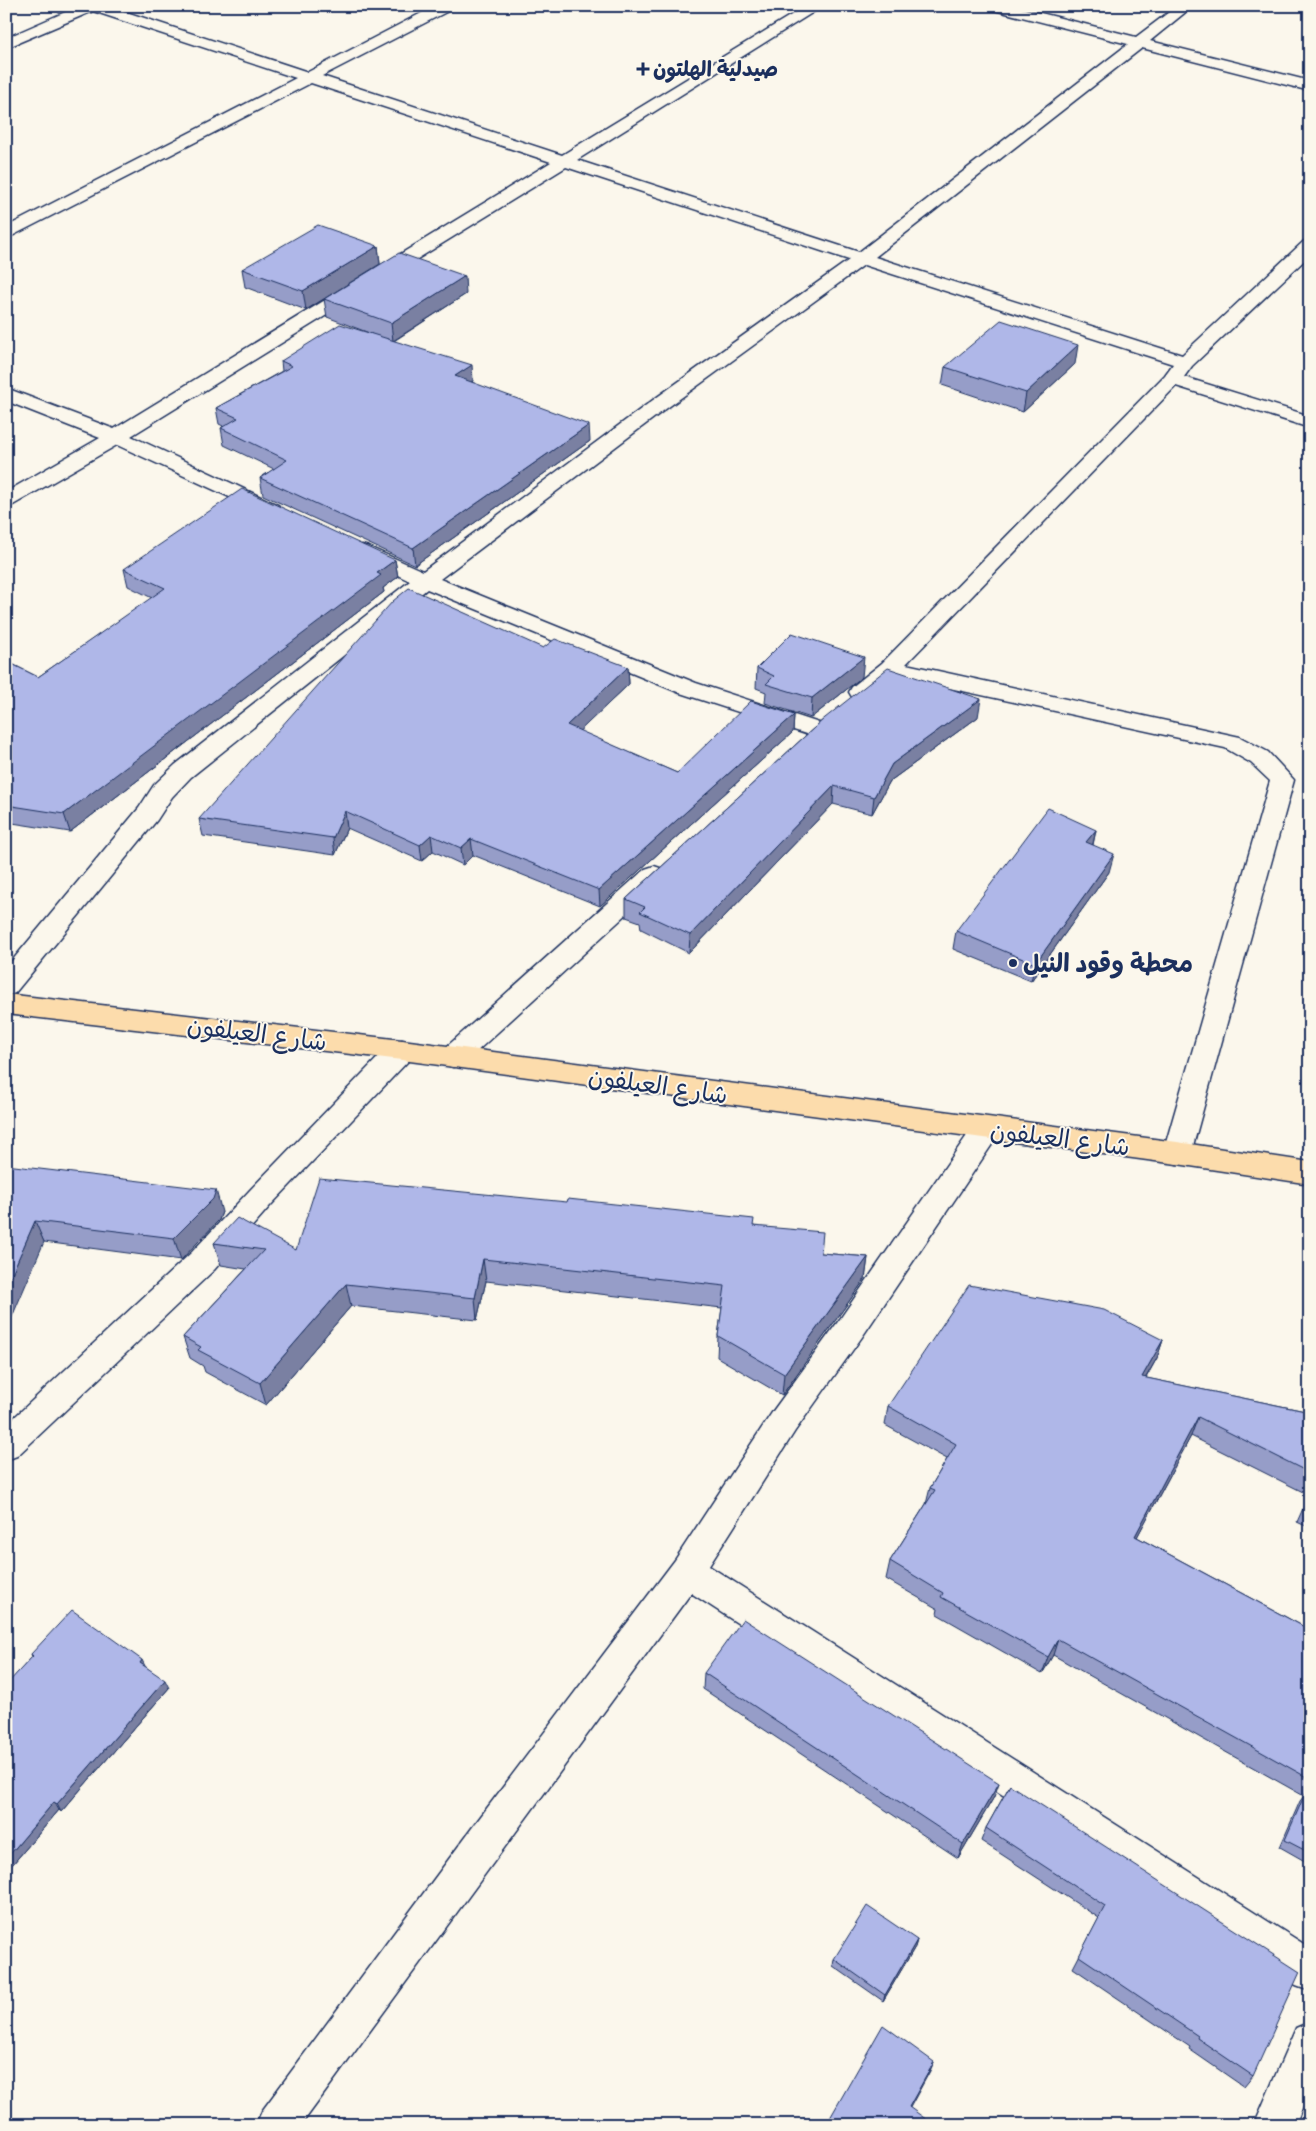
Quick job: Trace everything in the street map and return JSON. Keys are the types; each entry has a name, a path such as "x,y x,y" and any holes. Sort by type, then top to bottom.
{"highway":[{"name":"شارع العيلفون","path":"6,1004 402,1050 1176,1153 1310,1173"}],"street":[{"path":"6,44 93,6 862,258 1179,371 1310,422"},
{"path":"6,234 447,6"},
{"path":"6,501 116,437 816,6"},
{"path":"995,6 1310,86"},
{"path":"6,986 148,814 163,791 183,771 425,580 660,404 862,258 1186,6"},
{"path":"343,542 425,580 688,688 822,723 890,668 1179,371 1310,245"},
{"path":"6,394 116,437 289,517"},
{"path":"890,668 1232,742 1264,759 1282,780 1176,1153"},
{"path":"453,1057 667,863"},
{"path":"6,1446 203,1260 402,1050"},
{"path":"276,2125 484,1841 687,1571 784,1421 852,1328 987,1129"},
{"path":"687,1571 1310,1971"},
{"path":"1274,2125 1310,2042"}],"building":[{"path":"318,225 378,246 303,291 242,269"},
{"path":"399,253 465,276 391,323 324,299"},
{"path":"1001,320 1078,345 1026,393 945,367"},
{"path":"340,324 472,365 455,376 589,425 413,548 260,478 287,460 221,428 238,418 216,408 292,366 281,361"},
{"path":"242,489 395,560 377,573 381,575 64,814 6,805 6,661 38,677 165,588 124,569"},
{"path":"409,588 543,648 555,639 628,667 567,725 677,773 751,701 794,715 599,890 471,839 461,848 431,835 420,845 345,811 333,838 199,819 393,601"},
{"path":"792,633 864,657 812,698 766,684 774,676 757,668"},
{"path":"888,668 981,699 892,764 874,797 834,786 690,935 640,912 645,907 626,899 825,718"},
{"path":"1048,808 1096,830 1086,842 1114,854 1035,964 956,931"},
{"path":"6,1165 216,1190 213,1199 174,1238 35,1221 6,1287"},
{"path":"319,1178 567,1202 568,1199 754,1219 753,1226 823,1232 821,1253 868,1257 784,1374 718,1336 725,1286 483,1259 475,1298 346,1284 260,1383 198,1350 201,1347 183,1337 264,1250 214,1243 237,1218 296,1250"},
{"path":"969,1285 1104,1310 1163,1340 1142,1377 1310,1412 1310,1473 1198,1417 1135,1536 1310,1630 1310,1779 1058,1639 1048,1657 941,1597 943,1593 890,1561 935,1490 930,1488 956,1444 888,1406"},
{"path":"1310,1495 1310,1506 1306,1504"},
{"path":"72,1610 142,1660 140,1663 165,1680 57,1804 54,1802 6,1859 6,1685 33,1656 31,1654"},
{"path":"743,1619 999,1783 963,1844 704,1673"},
{"path":"1010,1785 1300,1972 1253,2076 1197,2038 1198,2036 1079,1956 1105,1906 986,1828"},
{"path":"1305,1794 1310,1796 1310,1853 1285,1840"},
{"path":"867,1906 917,1940 885,1995 834,1959"},
{"path":"883,2025 934,2062 909,2107 934,2125 826,2125"}],"place":[{"name":"صيدلية الهلتون","path":"643,69"},
{"name":"محطة وقود النيل","path":"1013,963"}]}
